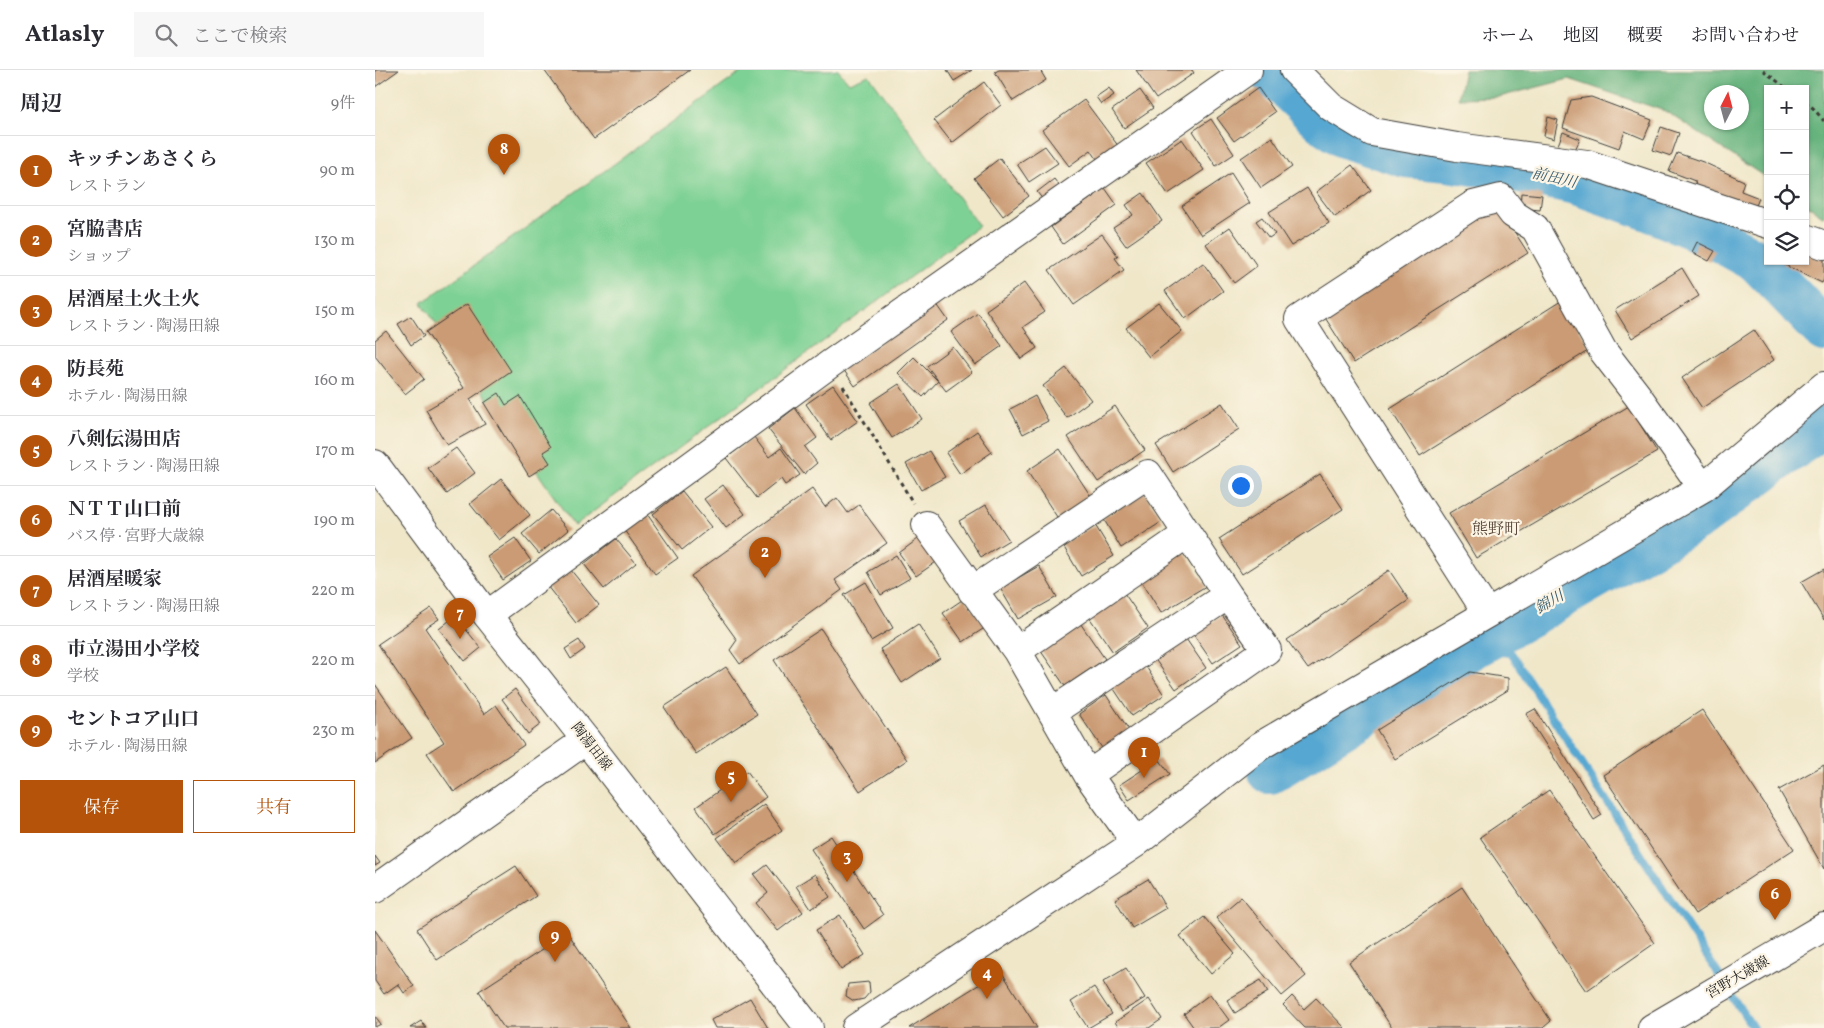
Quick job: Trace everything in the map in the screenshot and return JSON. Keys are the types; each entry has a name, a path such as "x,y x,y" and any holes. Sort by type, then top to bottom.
{"street":[{"path":"487,615 830,364 1247,70"},
{"path":"1294,70 1331,107 1372,132 1457,147 1587,164 1764,223"},
{"path":"1487,613 1299,319 1473,205 1501,198 1513,214 1535,228 1603,351 1637,395 1703,488"},
{"path":"1809,239 1824,245"},
{"path":"856,1028 1135,843 1260,746 1703,488 1824,386"},
{"name":"陶湯田線","path":"375,464 487,615 809,1028"},
{"path":"972,591 1148,474 1228,595 1267,650 1088,775"},
{"path":"926,525 1017,651 1088,775 1135,843"},
{"path":"1017,651 1187,534"},
{"path":"1052,712 1228,595"},
{"path":"375,889 586,740"},
{"name":"宮野大歳線","path":"1652,1028 1824,928"}],"path":[{"path":"1763,70 1782,85"},
{"path":"1809,105 1824,121"},
{"path":"830,364 926,525"}],"green space":[{"path":"744,70 838,70 849,83 869,75 979,226 574,526 422,303"},
{"path":"1464,70 1824,70 1824,217 1809,207 1809,85 1764,85 1764,176 1665,111 1569,79 1499,97 1458,98"}],"building":[{"path":"375,70 399,70 375,87"},
{"path":"544,70 690,70 594,139"},
{"path":"947,70 972,70 954,81"},
{"path":"999,70 1040,70 1046,80 1013,101 995,72"},
{"path":"1136,70 1192,70 1194,73 1156,99"},
{"path":"984,82 1001,105 952,143 934,120"},
{"path":"1109,88 1114,95 1101,104 1096,97"},
{"path":"1258,88 1275,112 1234,141 1217,118"},
{"path":"1140,90 1153,108 1124,128 1112,110"},
{"path":"1591,97 1652,120 1644,139 1625,131 1619,148 1563,128 1571,100"},
{"path":"1084,100 1119,147 1099,162 1091,150 1069,166 1042,130"},
{"path":"1548,117 1558,120 1554,139 1544,136"},
{"path":"1211,119 1234,154 1216,166 1193,131"},
{"path":"1661,127 1679,133 1671,156 1653,150"},
{"path":"1563,132 1580,139 1574,152 1558,145"},
{"path":"1272,137 1292,167 1261,188 1241,158"},
{"path":"1182,139 1204,170 1168,194 1146,163"},
{"path":"1045,146 1058,163 1029,182 1017,164"},
{"path":"1677,153 1703,162 1744,181 1741,191 1759,198 1754,211 1696,187 1695,181 1669,171"},
{"path":"1000,158 1029,196 1003,216 974,178"},
{"path":"1352,165 1371,190 1335,217 1316,192"},
{"path":"1231,173 1250,203 1201,235 1182,206"},
{"path":"1054,179 1064,192 1047,205 1037,192"},
{"path":"1105,188 1117,205 1063,244 1051,227"},
{"path":"1307,188 1329,223 1291,246 1269,212"},
{"path":"1143,193 1162,221 1126,246 1113,228 1133,215 1126,205"},
{"path":"1521,193 1542,195 1540,210 1520,208"},
{"path":"1498,206 1528,253 1354,363 1324,316"},
{"path":"1262,217 1275,234 1269,238 1256,221"},
{"path":"1230,227 1257,266 1234,283 1206,244"},
{"path":"1102,234 1118,256 1115,258 1124,270 1074,305 1049,270"},
{"path":"1697,242 1715,251 1709,261 1692,252"},
{"path":"1809,252 1824,259 1824,279 1822,283 1785,265 1809,265"},
{"path":"1203,263 1223,291 1185,319 1165,291"},
{"path":"1682,268 1699,296 1632,338 1615,310"},
{"path":"1024,283 1045,312 1023,327 1037,348 1021,359 986,310"},
{"path":"1561,301 1591,349 1420,456 1390,409"},
{"path":"936,303 948,320 855,386 843,369"},
{"path":"1159,303 1182,331 1149,357 1126,328"},
{"path":"467,304 511,371 470,399 485,424 447,445 426,410 464,388 426,332"},
{"path":"978,313 1002,346 975,365 951,332"},
{"path":"411,316 424,336 411,345 398,324"},
{"path":"1754,330 1774,360 1702,408 1682,378"},
{"path":"386,331 424,379 405,394 375,356 375,340"},
{"path":"953,347 972,372 946,391 927,366"},
{"path":"914,357 938,381 923,397 898,373"},
{"path":"1066,368 1091,400 1067,418 1043,386"},
{"path":"899,384 922,419 892,438 870,403"},
{"path":"833,385 858,421 831,440 806,404"},
{"path":"499,393 506,405 520,396 551,447 543,452 550,463 529,476 484,403"},
{"path":"1035,396 1048,421 1023,434 1010,409"},
{"path":"1222,403 1239,429 1173,472 1156,445"},
{"path":"1115,406 1145,450 1098,482 1068,437"},
{"path":"1629,406 1657,452 1476,558 1449,513"},
{"path":"795,408 817,438 805,447 817,463 804,474 768,429"},
{"path":"977,431 992,452 960,474 946,453"},
{"path":"754,437 769,457 781,448 800,475 785,485 781,479 757,498 726,458"},
{"path":"456,448 475,473 447,494 428,468"},
{"path":"1060,449 1092,498 1059,520 1027,471"},
{"path":"929,451 945,477 921,490 906,464"},
{"path":"1320,474 1343,509 1242,574 1219,539"},
{"path":"501,479 530,515 499,540 470,504"},
{"path":"723,485 745,514 726,528 704,499"},
{"path":"812,489 825,507 837,498 848,513 859,505 887,543 835,580 842,590 740,664 730,650 737,640 691,576"},
{"path":"682,491 711,527 682,550 653,514"},
{"path":"1144,492 1163,521 1121,548 1103,518"},
{"path":"986,505 1009,540 981,557 959,521"},
{"path":"551,510 568,530 539,554 522,534"},
{"path":"647,514 678,558 655,574 624,530"},
{"path":"1095,525 1114,556 1081,576 1062,544"},
{"path":"922,536 939,560 916,576 899,553"},
{"path":"515,538 531,561 503,580 487,557"},
{"path":"616,539 636,563 604,589 584,564"},
{"path":"1183,550 1206,586 1161,613 1139,577"},
{"path":"896,555 910,578 881,595 868,572"},
{"path":"1039,566 1057,597 1018,619 1000,588"},
{"path":"570,569 599,605 576,623 547,586"},
{"path":"1824,569 1824,620 1801,582"},
{"path":"1389,570 1409,600 1308,669 1287,640"},
{"path":"866,582 893,628 871,641 844,595"},
{"path":"1124,593 1148,628 1113,652 1089,617"},
{"path":"965,598 986,627 963,642 943,613"},
{"path":"431,608 439,619 425,628 484,714 496,705 524,745 454,792 427,753 444,742 378,644"},
{"path":"1222,615 1242,644 1213,663 1193,634"},
{"path":"455,616 481,648 465,661 439,629"},
{"path":"1078,620 1105,659 1065,686 1038,647"},
{"path":"918,624 940,658 902,683 880,649"},
{"path":"821,629 907,760 860,791 774,660"},
{"path":"1184,636 1206,668 1176,689 1154,658"},
{"path":"579,640 585,649 571,659 565,649"},
{"path":"1145,665 1164,695 1132,716 1112,686"},
{"path":"726,667 757,714 696,754 664,707"},
{"path":"1470,672 1508,678 1508,690 1395,759 1377,730"},
{"path":"375,684 412,738 375,763"},
{"path":"515,689 541,724 528,734 502,699"},
{"path":"1106,695 1129,730 1102,748 1079,714"},
{"path":"1535,709 1602,815 1594,820 1526,714"},
{"path":"1702,710 1794,849 1695,914 1603,775"},
{"path":"1159,759 1170,774 1129,800 1119,785"},
{"path":"1824,765 1824,869 1779,790"},
{"path":"747,771 766,797 715,834 696,807"},
{"path":"1549,790 1655,943 1586,991 1480,837"},
{"path":"764,804 782,830 736,863 717,838"},
{"path":"831,836 883,915 864,929 811,849"},
{"path":"375,856 380,863 375,866"},
{"path":"767,865 803,912 778,931 756,903 768,893 754,875"},
{"path":"516,866 536,896 437,960 417,929"},
{"path":"815,874 830,897 811,909 796,886"},
{"path":"1148,879 1166,908 1132,928 1115,899"},
{"path":"1462,887 1551,1021 1543,1028 1392,1028 1349,962"},
{"path":"1241,897 1306,976 1282,996 1216,918"},
{"path":"840,915 865,955 841,970 816,930"},
{"path":"1204,917 1235,954 1211,974 1180,936"},
{"path":"375,930 414,986 404,993 398,984 384,994 375,981"},
{"path":"568,933 631,1028 504,1028 479,991"},
{"path":"1126,968 1145,998 1121,1012 1103,982"},
{"path":"1001,971 1037,1028 909,1028"},
{"path":"1261,980 1268,992 1235,1013 1227,1000"},
{"path":"869,982 870,992 864,999 854,1001 846,996 848,984"},
{"path":"1094,987 1112,1014 1088,1028 1071,1002"},
{"path":"1210,994 1229,1020 1218,1028 1194,1028 1184,1014"},
{"path":"1292,996 1304,1009 1316,998 1345,1028 1305,1028 1283,1005"},
{"path":"750,998 768,1028 715,1028 711,1020"},
{"path":"1149,999 1162,1019 1149,1028 1119,1028 1115,1022"},
{"path":"375,1016 381,1024 375,1027"},
{"path":"421,1021 426,1028 410,1028"}],"waterway":[{"name":"前田川","path":"1268,70 1322,121 1344,136 1406,156 1515,170 1576,183 1646,208 1710,235 1757,261 1824,330"},
{"name":"錦川","path":"1270,772 1470,649 1697,519 1824,425"},
{"path":"1470,649 1511,653 1753,1028"}],"place":[{"name":"市立湯田小学校","path":"504,175"},
{"name":"宮脇書店","path":"765,578"},
{"name":"居酒屋暖家","path":"460,639"},
{"name":"キッチンあさくら","path":"1144,778"},
{"name":"八剣伝湯田店","path":"731,802"},
{"name":"居酒屋土火土火","path":"847,882"},
{"name":"ＮＴＴ山口前","path":"1775,920"},
{"name":"セントコア山口","path":"555,962"},
{"name":"防長苑","path":"987,999"}],"district":[{"name":"熊野町","path":"1496,530"}]}
